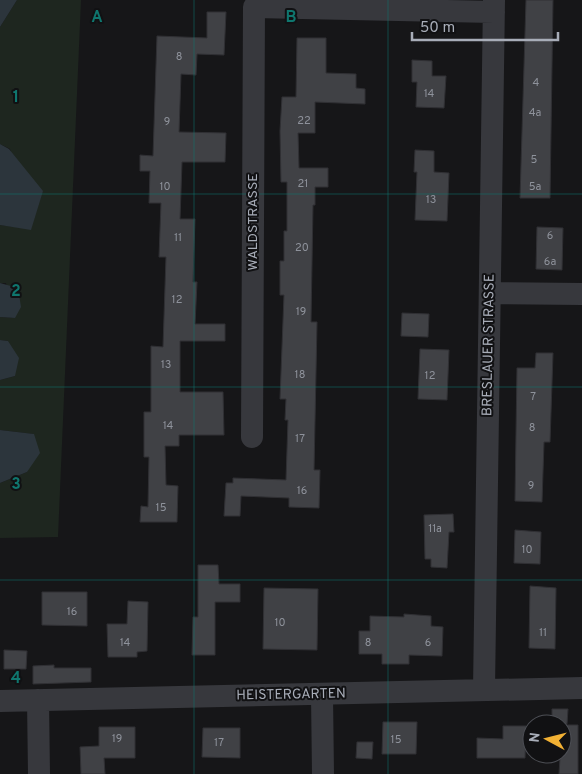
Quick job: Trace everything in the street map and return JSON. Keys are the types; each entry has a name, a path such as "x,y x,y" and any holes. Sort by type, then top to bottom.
{"street":[{"name":"WALDSTRASSE","path":"252,437 254,4 494,6"},
{"name":"BRESLAUER STRASSE","path":"484,689 494,6"},
{"path":"490,293 582,294"},
{"name":"HEISTERGARTEN","path":"0,701 582,688"},
{"path":"322,695 323,774"},
{"path":"38,700 39,774"}],"shaded area":[{"path":"0,0 17,0 0,27"},
{"path":"17,0 81,0 58,537 0,538 0,483 27,472 33,434 0,430 0,380 15,376 8,341 0,340 0,317 15,318 6,283 0,283 0,225 31,229 10,149 0,144 0,27"},
{"path":"0,144 9,149 43,191 31,230 0,225"},
{"path":"0,283 18,288 21,307 15,318 0,317"},
{"path":"0,340 8,341 19,358 15,376 0,380"},
{"path":"0,430 34,434 40,453 27,472 0,483"}],"building":[{"path":"526,0 553,0 550,198 520,198"},
{"path":"207,12 226,12 224,55 197,54 196,75 181,74 179,132 226,133 225,162 182,162 180,219 195,219 193,282 197,282 195,324 225,324 225,341 180,341 180,392 223,392 224,435 179,435 179,446 165,446 166,485 178,486 177,522 140,522 141,506 148,507 149,457 144,457 144,412 151,412 151,346 163,347 166,257 159,257 161,203 149,203 150,171 140,171 140,155 153,156 157,36 207,38"},
{"path":"297,38 326,38 326,73 356,74 356,88 365,89 365,104 315,102 315,133 298,133 299,168 328,168 328,187 315,187 315,205 313,205 311,322 317,322 314,470 320,470 319,508 289,507 289,498 241,496 240,516 224,516 226,483 233,483 233,478 286,480 288,420 285,420 286,399 280,399 284,295 280,295 280,261 284,261 284,231 287,231 287,182 281,182 280,131 282,97 296,97"},
{"path":"412,60 432,61 432,76 446,76 444,108 416,107 417,82 412,82"},
{"path":"415,150 434,151 434,172 449,173 447,221 415,220 417,172 414,172"},
{"path":"537,227 563,228 562,270 536,269"},
{"path":"402,313 429,314 428,337 401,336"},
{"path":"420,349 449,350 447,400 418,399"},
{"path":"536,353 553,353 550,442 544,442 542,502 515,501 517,368 535,368"},
{"path":"453,514 454,532 449,532 447,568 431,567 431,559 425,559 424,515"},
{"path":"515,530 541,532 540,564 514,563"},
{"path":"198,565 218,565 219,584 240,584 240,602 215,602 215,655 192,655 193,617 198,617"},
{"path":"530,586 556,588 555,649 529,648"},
{"path":"264,588 318,589 317,650 263,649"},
{"path":"42,592 87,592 87,626 42,625"},
{"path":"128,601 148,602 147,651 137,652 137,657 108,657 107,624 127,624"},
{"path":"404,614 431,616 431,626 443,627 442,656 409,655 409,664 382,664 382,654 359,654 359,631 370,631 370,616 404,617"},
{"path":"4,650 27,651 26,669 4,669"},
{"path":"54,665 54,668 91,668 91,682 33,684 33,666"},
{"path":"552,709 568,709 568,714 552,714"},
{"path":"383,722 417,722 416,754 382,754"},
{"path":"572,725 578,725 578,774 559,774 560,764 572,764"},
{"path":"503,726 522,726 522,758 477,758 477,738 503,739"},
{"path":"99,727 135,727 135,758 104,758 105,774 81,774 80,747 99,746"},
{"path":"203,728 240,728 240,758 202,757"},
{"path":"357,742 373,742 372,759 356,758"}]}
